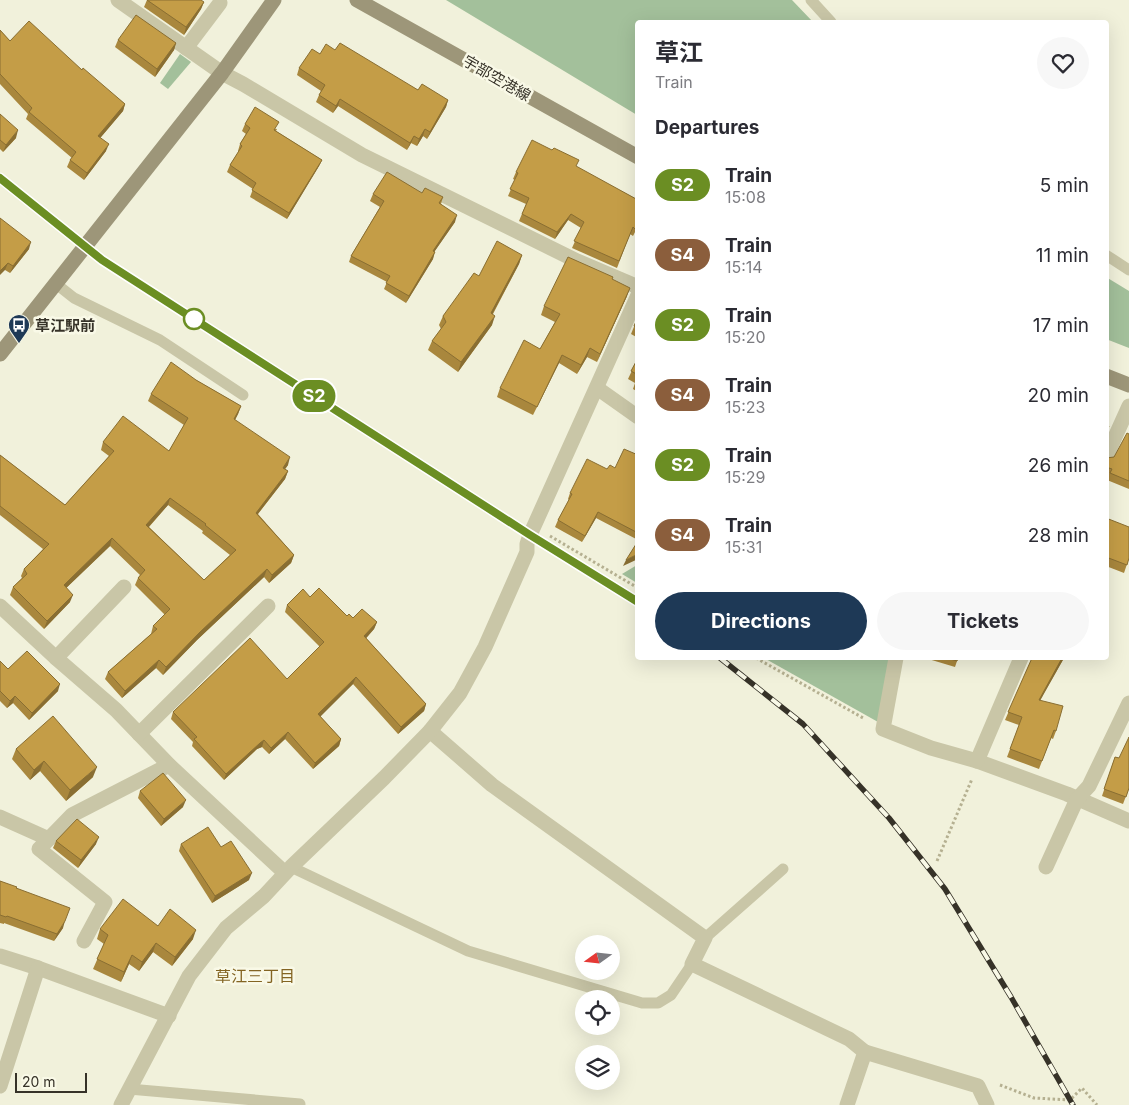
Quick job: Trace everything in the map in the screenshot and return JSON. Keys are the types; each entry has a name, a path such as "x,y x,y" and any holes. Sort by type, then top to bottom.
{"street":[{"path":"118,0 222,73 362,155 578,261 635,286"},
{"path":"0,354 222,73 274,0"},
{"name":"宇部空港線","path":"357,0 635,155"},
{"path":"186,48 220,3"},
{"path":"122,1105 189,976 226,928 264,896 288,870 384,778 430,731 460,693 485,647 527,552 527,544 597,388 606,363 635,302"},
{"path":"1109,377 1129,386"},
{"path":"597,388 635,415"},
{"path":"1109,450 1129,406"},
{"path":"56,658 124,587"},
{"path":"0,606 116,710 168,765 288,870"},
{"path":"139,734 268,606"},
{"path":"896,660 883,730 931,748 977,761 1078,799 1129,821"},
{"path":"977,761 1020,660"},
{"path":"1046,867 1078,799 1089,786 1129,702"},
{"path":"430,731 492,785 705,938 692,964 849,1039 865,1052 978,1086 987,1105"},
{"path":"84,942 105,902 39,849 72,815 168,765"},
{"path":"0,817 49,840"},
{"path":"0,956 169,1016"},
{"path":"0,1086 38,968"},
{"path":"847,1105 865,1052"}],"lane":[{"path":"811,0 829,20"},
{"path":"1109,257 1129,270"},
{"path":"55,283 74,298 160,340 243,395"},
{"path":"705,938 783,869"},
{"path":"288,870 468,951 642,1003 658,1003 671,995 692,964"},
{"path":"129,1089 300,1104"}],"path":[{"path":"535,527 635,586"},
{"path":"760,660 883,730"},
{"path":"937,861 975,772 977,761"},
{"path":"978,1086 993,1082 1034,1098 1070,1100 1082,1088 1096,1105"}],"green space":[{"path":"446,0 792,0 811,20 635,20 635,114"},
{"path":"180,54 191,62 168,89 160,83"},
{"path":"1109,279 1129,291 1129,348 1109,340"},
{"path":"635,566 635,582 622,574"},
{"path":"768,660 892,660 878,722"}],"building":[{"path":"147,0 201,0 204,2 186,27"},
{"path":"136,15 176,43 157,69 118,40"},
{"path":"29,21 82,70 83,68 125,104 98,136 109,144 87,173 70,160 76,152 29,112 32,108 0,74 0,30 10,41"},
{"path":"340,43 418,90 422,84 448,100 430,132 425,129 419,139 414,136 410,143 340,99 336,106 319,95 325,85 299,68 312,49 320,54 326,44 335,50"},
{"path":"255,107 279,122 274,130 322,160 289,213 252,190 256,183 230,165 242,146 240,144 250,128 245,124"},
{"path":"0,114 18,130 6,145 0,140"},
{"path":"532,140 579,160 576,166 635,198 635,229 633,227 619,261 574,241 584,222 571,214 557,232 522,214 529,198 510,189 518,173 516,172"},
{"path":"387,172 422,193 425,188 443,197 439,203 457,215 433,251 435,252 409,296 386,283 390,276 351,256 384,201 373,194"},
{"path":"0,218 31,242 13,266 8,263 0,271"},
{"path":"497,241 522,255 491,313 495,316 461,362 432,341 446,322 443,316 474,273 479,276"},
{"path":"568,257 613,277 612,279 630,288 600,354 590,348 581,365 562,355 537,407 500,388 524,340 540,349 560,314 544,306"},
{"path":"171,362 196,380 241,406 234,419 290,457 283,468 288,471 256,513 294,555 272,575 267,569 166,667 159,660 125,691 108,672 157,629 153,626 170,609 138,578 145,570 112,538 64,585 73,595 47,621 13,587 27,574 24,569 49,544 0,506 0,455 65,505 114,451 103,442 123,416 169,451 188,418 151,394","holes":["170,498 206,524 236,550 204,580 146,525"]},
{"path":"635,364 635,373 631,371"},
{"path":"1127,433 1129,434 1129,481 1110,473 1112,469 1109,468 1109,458 1114,457"},
{"path":"624,449 635,454 635,531 598,512 585,536 558,520 587,459 607,469 610,465 615,468"},
{"path":"1109,519 1129,527 1129,558 1127,565 1109,558"},
{"path":"635,546 635,556 626,560"},
{"path":"319,588 347,616 349,614 353,618 362,609 377,622 364,636 426,704 401,727 356,677 318,714 341,739 315,763 288,732 271,748 264,740 226,774 194,739 197,737 173,712 250,638 287,679 324,642 287,605 303,589 310,597"},
{"path":"27,651 60,684 32,713 15,696 10,701 0,691 0,661 8,669"},
{"path":"1031,660 1061,660 1039,700 1063,706 1056,731 1054,730 1042,761 1010,749 1022,717 1008,712"},
{"path":"53,716 97,767 70,790 44,761 34,770 16,749"},
{"path":"1129,737 1129,788 1126,797 1104,789 1115,757 1119,758"},
{"path":"163,773 186,800 164,819 140,791"},
{"path":"77,819 99,837 81,860 56,841"},
{"path":"208,827 221,847 231,841 252,873 215,896 181,844"},
{"path":"0,881 70,908 57,934 0,915"},
{"path":"123,899 158,926 170,909 196,930 175,957 156,943 142,962 132,955 124,972 97,959 108,935 100,929"}],"railway":[{"path":"0,178 102,260 530,535 635,600"},
{"path":"723,660 803,724 889,818 945,889 1011,997 1073,1105"}],"train":[{"name":"S2","path":"0,178 102,260 530,535 635,600"}],"place":[{"name":"草江駅前","path":"19,344"}],"district":[{"name":"草江三丁目","path":"255,976"}]}
